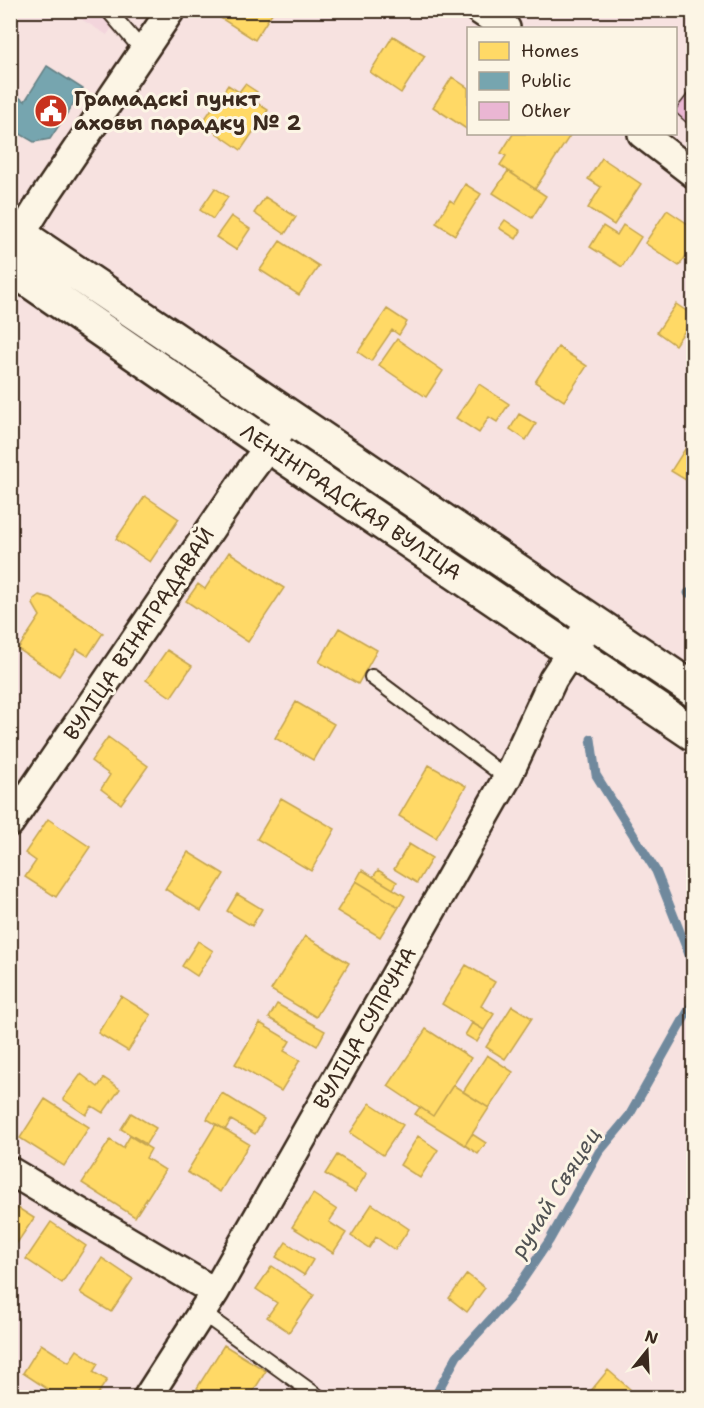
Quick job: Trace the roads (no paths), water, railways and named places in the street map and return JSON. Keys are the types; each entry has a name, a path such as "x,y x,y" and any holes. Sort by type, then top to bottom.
{"main road":[{"name":"ЛЕНІНГРАДСКАЯ ВУЛІЦА","path":"14,239 290,418 693,690"},
{"name":"ЛЕНІНГРАДСКАЯ ВУЛІЦА","path":"10,267 693,734"}],"street":[{"path":"14,239 171,10"},
{"path":"479,10 504,27"},
{"path":"643,135 693,174"},
{"name":"ВУЛІЦА ВІНАГРАДАВАЙ","path":"10,823 290,418"},
{"name":"ВУЛІЦА СУПРУНА","path":"147,1398 208,1302 507,778 553,679 591,621"},
{"path":"10,1171 208,1302"}],"lane":[{"path":"108,10 143,51"},
{"path":"372,677 507,778"},
{"path":"208,1302 320,1398"}],"waterway":[{"path":"690,10 694,14"},
{"name":"ручай Свяцец","path":"688,593 694,592"},
{"name":"ручай Свяцец","path":"591,739 596,775 656,871 694,967"},
{"name":"ручай Свяцец","path":"434,1398 457,1356 511,1297 549,1241 599,1152 629,1116 694,997"}],"place":[{"name":"Грамадскі пункт аховы парадку № 2","path":"51,111"}]}
